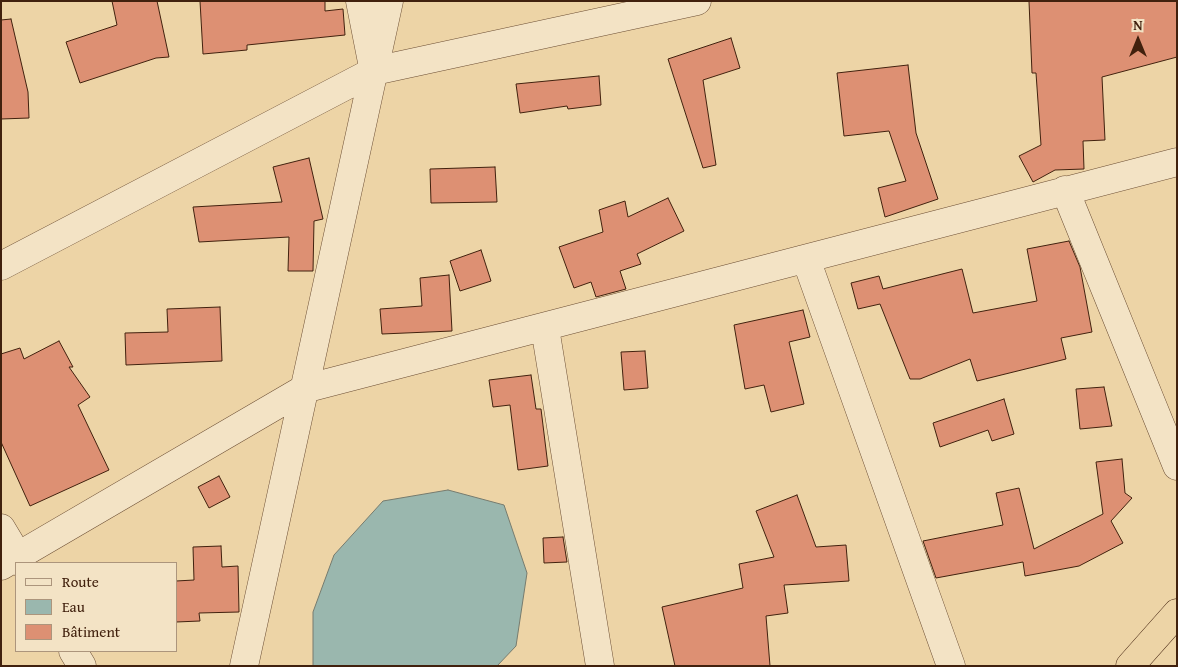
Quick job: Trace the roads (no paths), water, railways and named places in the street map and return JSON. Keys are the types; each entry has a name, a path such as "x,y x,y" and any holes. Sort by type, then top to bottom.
{"highway":[{"path":"1130,666 1177,613"}],"street":[{"path":"360,1 374,71"},
{"path":"244,666 389,1"},
{"path":"1,266 374,71 697,1"},
{"path":"1,528 14,562 304,389 545,328 1177,162"},
{"path":"1065,190 1177,466"},
{"path":"806,259 951,666"},
{"path":"545,328 600,666"},
{"path":"74,652 82,666"}],"water":[{"path":"448,490 504,505 527,573 516,646 497,666 313,666 313,612 334,555 383,501"}]}
